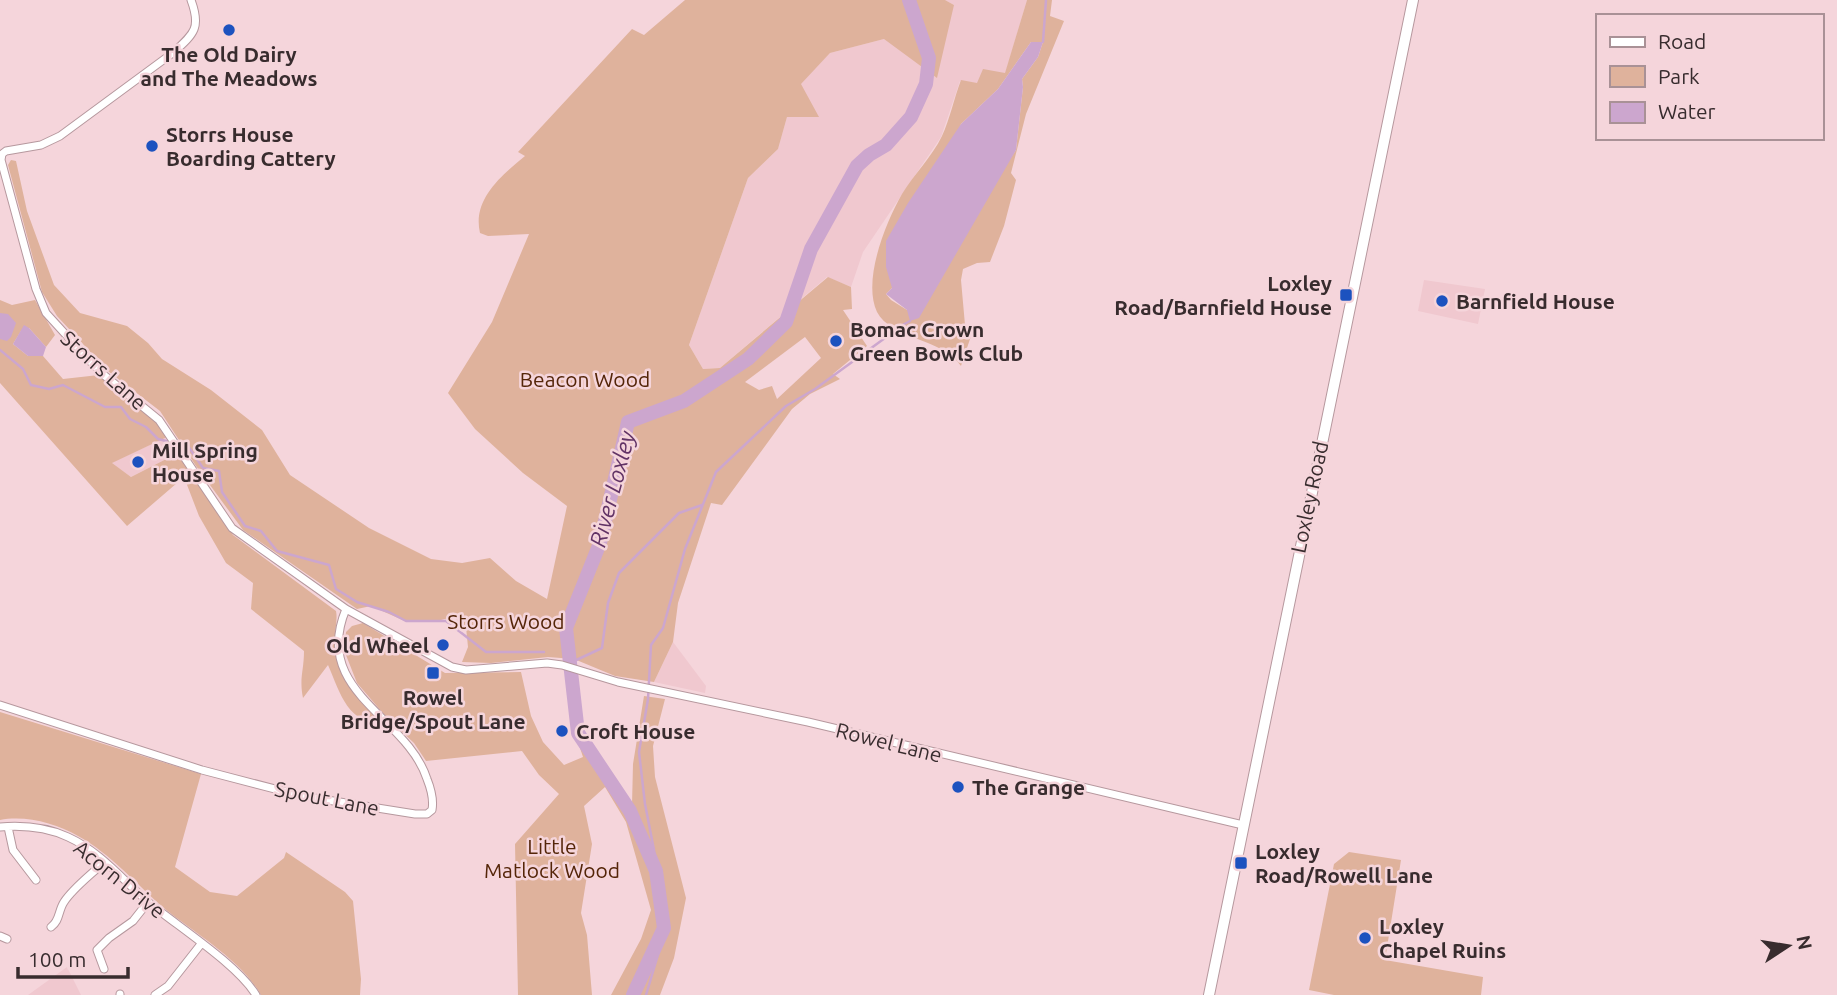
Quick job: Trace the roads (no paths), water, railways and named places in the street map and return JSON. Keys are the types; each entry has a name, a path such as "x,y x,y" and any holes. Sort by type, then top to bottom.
{"main road":[{"name":"Loxley Road","path":"1209,995 1413,0"}],"street":[{"name":"Storrs Lane","path":"191,0 197,25 174,52 60,136 41,145 6,151 1,157 40,301 46,313 99,371 159,420 232,528 346,610"},
{"name":"Rowel Lane","path":"346,610 452,667 466,670 547,663 562,665 593,676 808,722 1243,825"},
{"name":"Spout Lane","path":"0,705 202,770 303,796 427,814 432,810 433,798 419,758 361,697 343,664 339,638 346,610"},
{"name":"Acorn Drive","path":"4,827 25,826 57,833 79,843 248,984 256,995"},
{"path":"4,827 13,850 36,880"},
{"path":"51,927 72,892 104,862"},
{"path":"104,969 97,950 109,938 133,922 148,902"},
{"path":"155,995 168,986 201,944"}],"water":[{"path":"1031,42 1043,42 1038,57 1022,79 1016,150 919,318 910,321 907,310 886,294 892,288 886,267 886,241 961,124 998,89"},
{"path":"0,313 8,314 16,323 7,341 0,339"},
{"path":"24,325 46,347 43,356 28,356 13,344"}],"waterway":[{"name":"River Loxley","path":"633,995 664,928 656,871 630,811 578,733 566,628 600,543 628,422 684,401 748,359 786,322 811,249 857,166 886,145 911,117 926,84 929,58 909,0"},
{"path":"1043,42 1046,0"},
{"path":"899,327 910,321"},
{"path":"656,871 639,752 648,699 651,645 663,628 685,549 716,472 786,406 815,389 885,338"},
{"path":"0,350 23,369 31,385 49,389 63,385 105,407 121,407 130,419 146,427 158,439 170,442"},
{"path":"177,443 188,446 203,468 219,471 222,492 245,526 261,531 277,551 329,565 336,589 357,602 389,612 406,621 446,621 486,652 544,652"},
{"path":"570,663 602,648 608,603 619,573 679,513 702,505"},
{"path":"646,995 660,948 658,941"}],"place":[{"name":"The Old Dairy and The Meadows","path":"229,30"},
{"name":"Storrs House Boarding Cattery","path":"152,146"},
{"name":"Loxley Road/Barnfield House","path":"1346,295"},
{"name":"Barnfield House","path":"1442,301"},
{"name":"Bomac Crown Green Bowls Club","path":"836,341"},
{"name":"Mill Spring House","path":"138,462"},
{"name":"Old Wheel","path":"443,645"},
{"name":"Rowel Bridge/Spout Lane","path":"433,673"},
{"name":"Croft House","path":"562,731"},
{"name":"The Grange","path":"958,787"},
{"name":"Loxley Road/Rowell Lane","path":"1241,863"},
{"name":"Loxley Chapel Ruins","path":"1365,938"}],"park label":[{"name":"Beacon Wood","path":"585,379"},
{"name":"Storrs Wood","path":"506,621"},
{"name":"Little Matlock Wood","path":"552,858"}]}
